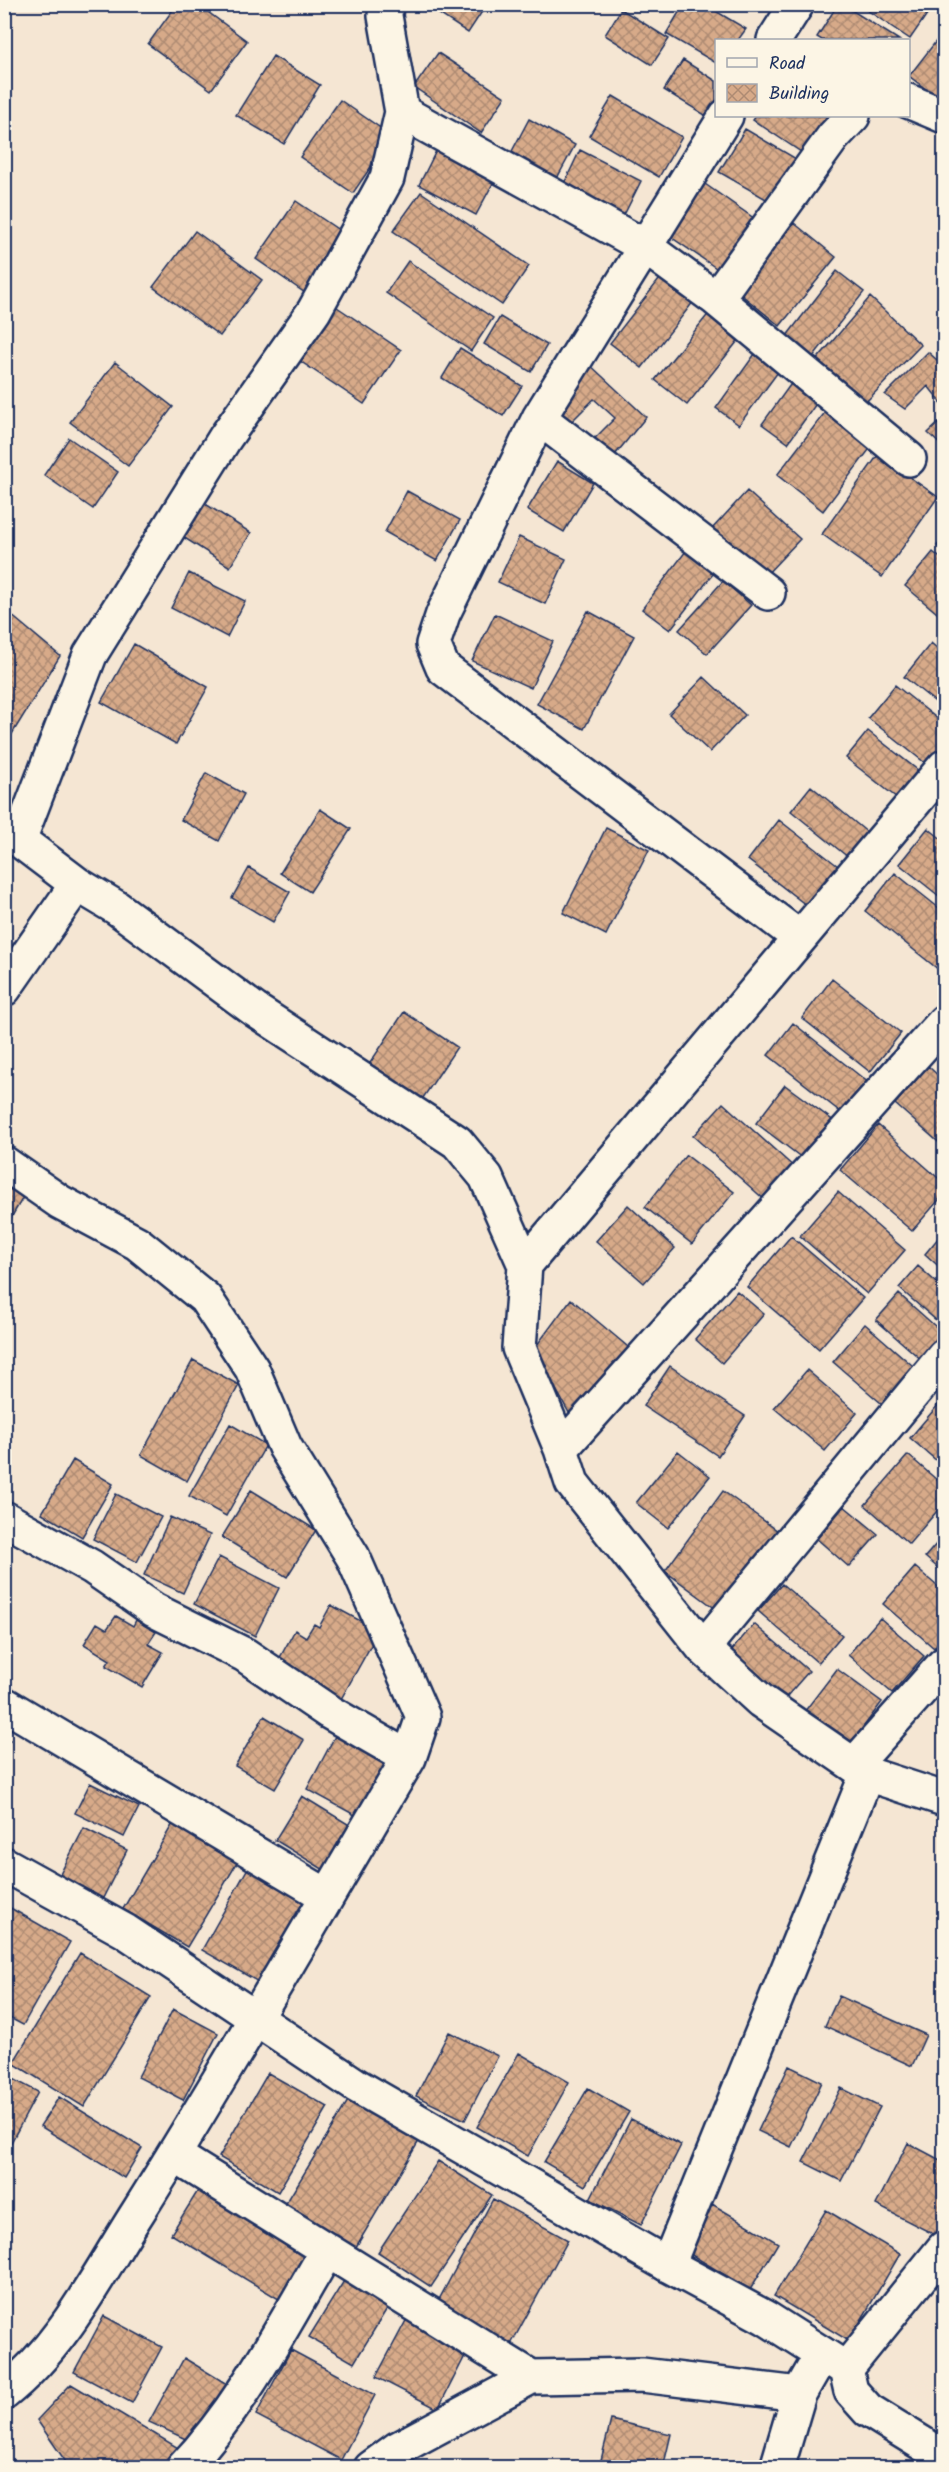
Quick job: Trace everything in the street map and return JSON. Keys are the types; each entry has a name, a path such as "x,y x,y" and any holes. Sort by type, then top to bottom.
{"street":[{"path":"386,4 384,16 402,112 387,178 314,311 225,438 90,655 12,832 77,884 117,908 255,1010 457,1142 486,1177 525,1265 519,1348 561,1449 572,1483 703,1648 761,1701 861,1769 945,1799"},
{"path":"775,39 798,4"},
{"path":"910,101 945,116"},
{"path":"402,112 644,246 716,300 909,459"},
{"path":"725,117 539,418 443,614 433,644 443,668 801,938"},
{"path":"716,300 833,137 852,117"},
{"path":"539,418 768,593"},
{"path":"525,1265 945,768"},
{"path":"4,989 77,884"},
{"path":"561,1449 945,1022"},
{"path":"4,1163 60,1202 137,1243 204,1298 252,1370 285,1447 354,1557 423,1718 409,1758 174,2155 61,2337 28,2374 4,2393"},
{"path":"703,1648 945,1356"},
{"path":"4,1518 92,1567 154,1610 246,1655 329,1712 409,1758"},
{"path":"668,2265 861,1769 945,1664"},
{"path":"4,1704 327,1896"},
{"path":"4,1864 125,1931 357,2086 668,2265 766,2318 834,2361 851,2391 868,2410 945,2457"},
{"path":"174,2155 531,2377"},
{"path":"777,2468 799,2394 945,2248"},
{"path":"183,2468 208,2441 236,2403 327,2251"},
{"path":"371,2468 397,2450 531,2377 642,2375 799,2394"}],"building":[{"path":"177,4 197,4 247,41 211,90 148,44"},
{"path":"424,4 487,4 468,33"},
{"path":"684,4 704,4 746,29 739,39 715,39 715,62 666,34"},
{"path":"838,4 842,4 897,39 820,39 817,37"},
{"path":"858,4 934,4 910,39"},
{"path":"621,9 669,39 652,65 605,35"},
{"path":"944,31 944,103 910,75"},
{"path":"438,53 505,97 481,133 414,87"},
{"path":"273,56 320,85 284,144 236,115"},
{"path":"683,60 715,80 713,120 664,90"},
{"path":"613,96 682,137 659,177 589,136"},
{"path":"340,100 392,136 353,193 300,157"},
{"path":"755,117 827,117 835,122 810,158 753,120"},
{"path":"529,119 575,145 556,180 510,155"},
{"path":"745,129 798,160 773,203 719,172"},
{"path":"441,141 500,170 476,215 419,185"},
{"path":"580,150 641,181 621,221 562,188"},
{"path":"705,184 755,219 719,270 668,235"},
{"path":"421,192 529,266 502,305 393,231"},
{"path":"296,201 349,237 308,295 256,259"},
{"path":"794,223 836,257 780,326 738,292"},
{"path":"195,231 262,280 220,336 153,287"},
{"path":"408,261 493,318 471,351 386,293"},
{"path":"837,271 864,292 812,358 786,337"},
{"path":"662,276 694,301 642,368 610,343"},
{"path":"870,297 921,345 864,404 814,363"},
{"path":"334,305 401,350 364,404 297,359"},
{"path":"710,312 741,337 687,405 655,380"},
{"path":"500,317 547,345 531,372 484,344"},
{"path":"460,348 522,386 503,416 442,378"},
{"path":"757,351 781,368 739,425 716,408"},
{"path":"928,352 944,366 944,406 928,386 905,409 885,395"},
{"path":"115,362 173,407 128,466 70,422"},
{"path":"588,363 646,417 615,455 592,441 615,418 594,399 570,423 551,404"},
{"path":"795,378 821,397 788,443 762,424"},
{"path":"826,411 872,446 823,511 777,475"},
{"path":"944,418 944,448 928,433"},
{"path":"69,438 118,472 93,509 44,475"},
{"path":"878,455 938,497 882,577 822,534"},
{"path":"557,461 593,483 564,532 527,510"},
{"path":"407,491 460,520 437,561 385,532"},
{"path":"747,491 800,539 764,577 712,529"},
{"path":"204,503 251,533 230,567 183,537"},
{"path":"519,537 566,559 545,604 498,582"},
{"path":"944,537 944,552 937,546"},
{"path":"692,543 720,565 670,630 642,609"},
{"path":"933,552 944,561 944,619 905,586"},
{"path":"189,573 245,601 227,637 171,608"},
{"path":"723,581 751,605 707,654 679,630"},
{"path":"4,609 60,656 4,747"},
{"path":"588,611 634,636 584,729 537,704"},
{"path":"495,614 553,641 531,688 472,661"},
{"path":"931,643 944,654 944,709 904,677"},
{"path":"134,644 208,687 176,744 101,702"},
{"path":"704,677 745,715 710,752 669,714"},
{"path":"895,685 944,724 944,758 934,770 868,718"},
{"path":"868,731 928,778 906,805 846,758"},
{"path":"206,773 244,794 219,841 181,820"},
{"path":"811,786 874,838 854,862 791,811"},
{"path":"320,809 351,829 310,892 280,873"},
{"path":"779,820 847,873 815,912 748,860"},
{"path":"606,828 649,850 606,935 563,913"},
{"path":"928,828 944,841 944,900 899,864"},
{"path":"249,868 290,892 273,922 232,898"},
{"path":"895,873 944,912 944,974 865,911"},
{"path":"832,979 901,1033 870,1072 802,1018"},
{"path":"404,1012 457,1047 419,1104 366,1069"},
{"path":"793,1023 869,1083 843,1114 768,1055"},
{"path":"928,1066 944,1081 944,1147 895,1104"},
{"path":"785,1085 835,1122 806,1161 756,1123"},
{"path":"723,1103 796,1169 766,1201 693,1136"},
{"path":"878,1125 944,1183 944,1194 912,1231 840,1170"},
{"path":"686,1155 734,1192 692,1244 645,1207"},
{"path":"4,1166 32,1182 4,1230"},
{"path":"838,1192 905,1250 867,1294 800,1236"},
{"path":"628,1205 675,1248 644,1283 596,1241"},
{"path":"944,1231 944,1271 925,1254"},
{"path":"791,1236 863,1298 819,1349 747,1287"},
{"path":"918,1266 944,1289 944,1327 899,1288"},
{"path":"737,1291 764,1314 722,1363 695,1339"},
{"path":"899,1294 944,1334 944,1339 924,1362 876,1320"},
{"path":"571,1299 633,1351 574,1422 534,1349"},
{"path":"865,1324 920,1372 888,1409 833,1362"},
{"path":"193,1360 239,1385 187,1481 141,1455"},
{"path":"670,1366 745,1416 718,1456 643,1406"},
{"path":"807,1370 857,1413 825,1451 774,1408"},
{"path":"944,1398 944,1467 910,1438"},
{"path":"230,1424 266,1445 226,1516 189,1496"},
{"path":"678,1451 710,1476 668,1528 636,1503"},
{"path":"908,1455 944,1486 944,1503 909,1544 865,1505"},
{"path":"73,1460 113,1484 82,1537 42,1513"},
{"path":"251,1490 316,1530 287,1577 222,1537"},
{"path":"723,1491 778,1531 720,1612 665,1571"},
{"path":"116,1494 161,1517 137,1562 93,1539"},
{"path":"844,1506 878,1534 849,1567 817,1539"},
{"path":"170,1517 210,1535 183,1593 144,1575"},
{"path":"944,1535 944,1573 925,1557"},
{"path":"219,1557 279,1588 255,1636 194,1604"},
{"path":"915,1567 944,1592 944,1635 934,1648 883,1604"},
{"path":"782,1584 842,1635 818,1663 758,1611"},
{"path":"331,1605 379,1631 341,1699 277,1663 295,1630 306,1637 314,1624 319,1627"},
{"path":"116,1616 133,1626 136,1620 156,1632 148,1644 163,1652 142,1687 106,1666 110,1660 84,1644 97,1623 107,1629"},
{"path":"880,1618 924,1656 892,1693 848,1655"},
{"path":"754,1624 809,1671 780,1704 726,1657"},
{"path":"837,1669 882,1702 849,1746 804,1712"},
{"path":"264,1716 304,1740 275,1789 235,1766"},
{"path":"335,1736 390,1766 362,1819 307,1789"},
{"path":"4,1737 10,1740 4,1750"},
{"path":"90,1783 139,1807 124,1837 75,1813"},
{"path":"302,1796 356,1829 329,1873 275,1840"},
{"path":"175,1820 240,1858 187,1947 123,1909"},
{"path":"84,1828 127,1850 99,1906 55,1884"},
{"path":"253,1859 313,1893 262,1984 202,1950"},
{"path":"7,1906 70,1942 23,2025 4,2015 4,1911"},
{"path":"80,1953 151,1997 84,2107 13,2063"},
{"path":"839,1996 926,2035 912,2066 825,2026"},
{"path":"173,2009 218,2033 183,2100 138,2077"},
{"path":"449,2032 498,2056 465,2120 416,2096"},
{"path":"519,2053 569,2082 528,2156 477,2127"},
{"path":"789,2066 822,2082 791,2147 758,2131"},
{"path":"268,2073 328,2107 278,2192 219,2157"},
{"path":"4,2074 38,2092 7,2150 4,2149"},
{"path":"588,2088 629,2112 585,2186 544,2162"},
{"path":"841,2088 880,2107 841,2181 803,2162"},
{"path":"59,2097 142,2148 124,2178 40,2126"},
{"path":"349,2099 419,2141 353,2252 282,2210"},
{"path":"631,2119 681,2145 641,2225 590,2199"},
{"path":"908,2143 944,2162 944,2231 941,2238 876,2205"},
{"path":"438,2161 492,2195 431,2287 378,2252"},
{"path":"204,2181 315,2247 282,2301 171,2234"},
{"path":"493,2199 568,2240 509,2348 435,2307"},
{"path":"712,2204 778,2243 750,2290 685,2251"},
{"path":"826,2210 900,2254 849,2341 774,2296"},
{"path":"347,2276 391,2302 354,2363 309,2337"},
{"path":"409,2315 470,2346 438,2409 376,2377"},
{"path":"104,2316 162,2347 132,2403 74,2372"},
{"path":"291,2350 375,2395 341,2460 256,2415"},
{"path":"184,2358 227,2384 190,2441 149,2422"},
{"path":"71,2384 185,2452 161,2468 70,2468 37,2420"},
{"path":"611,2420 671,2434 663,2468 599,2468"}]}
